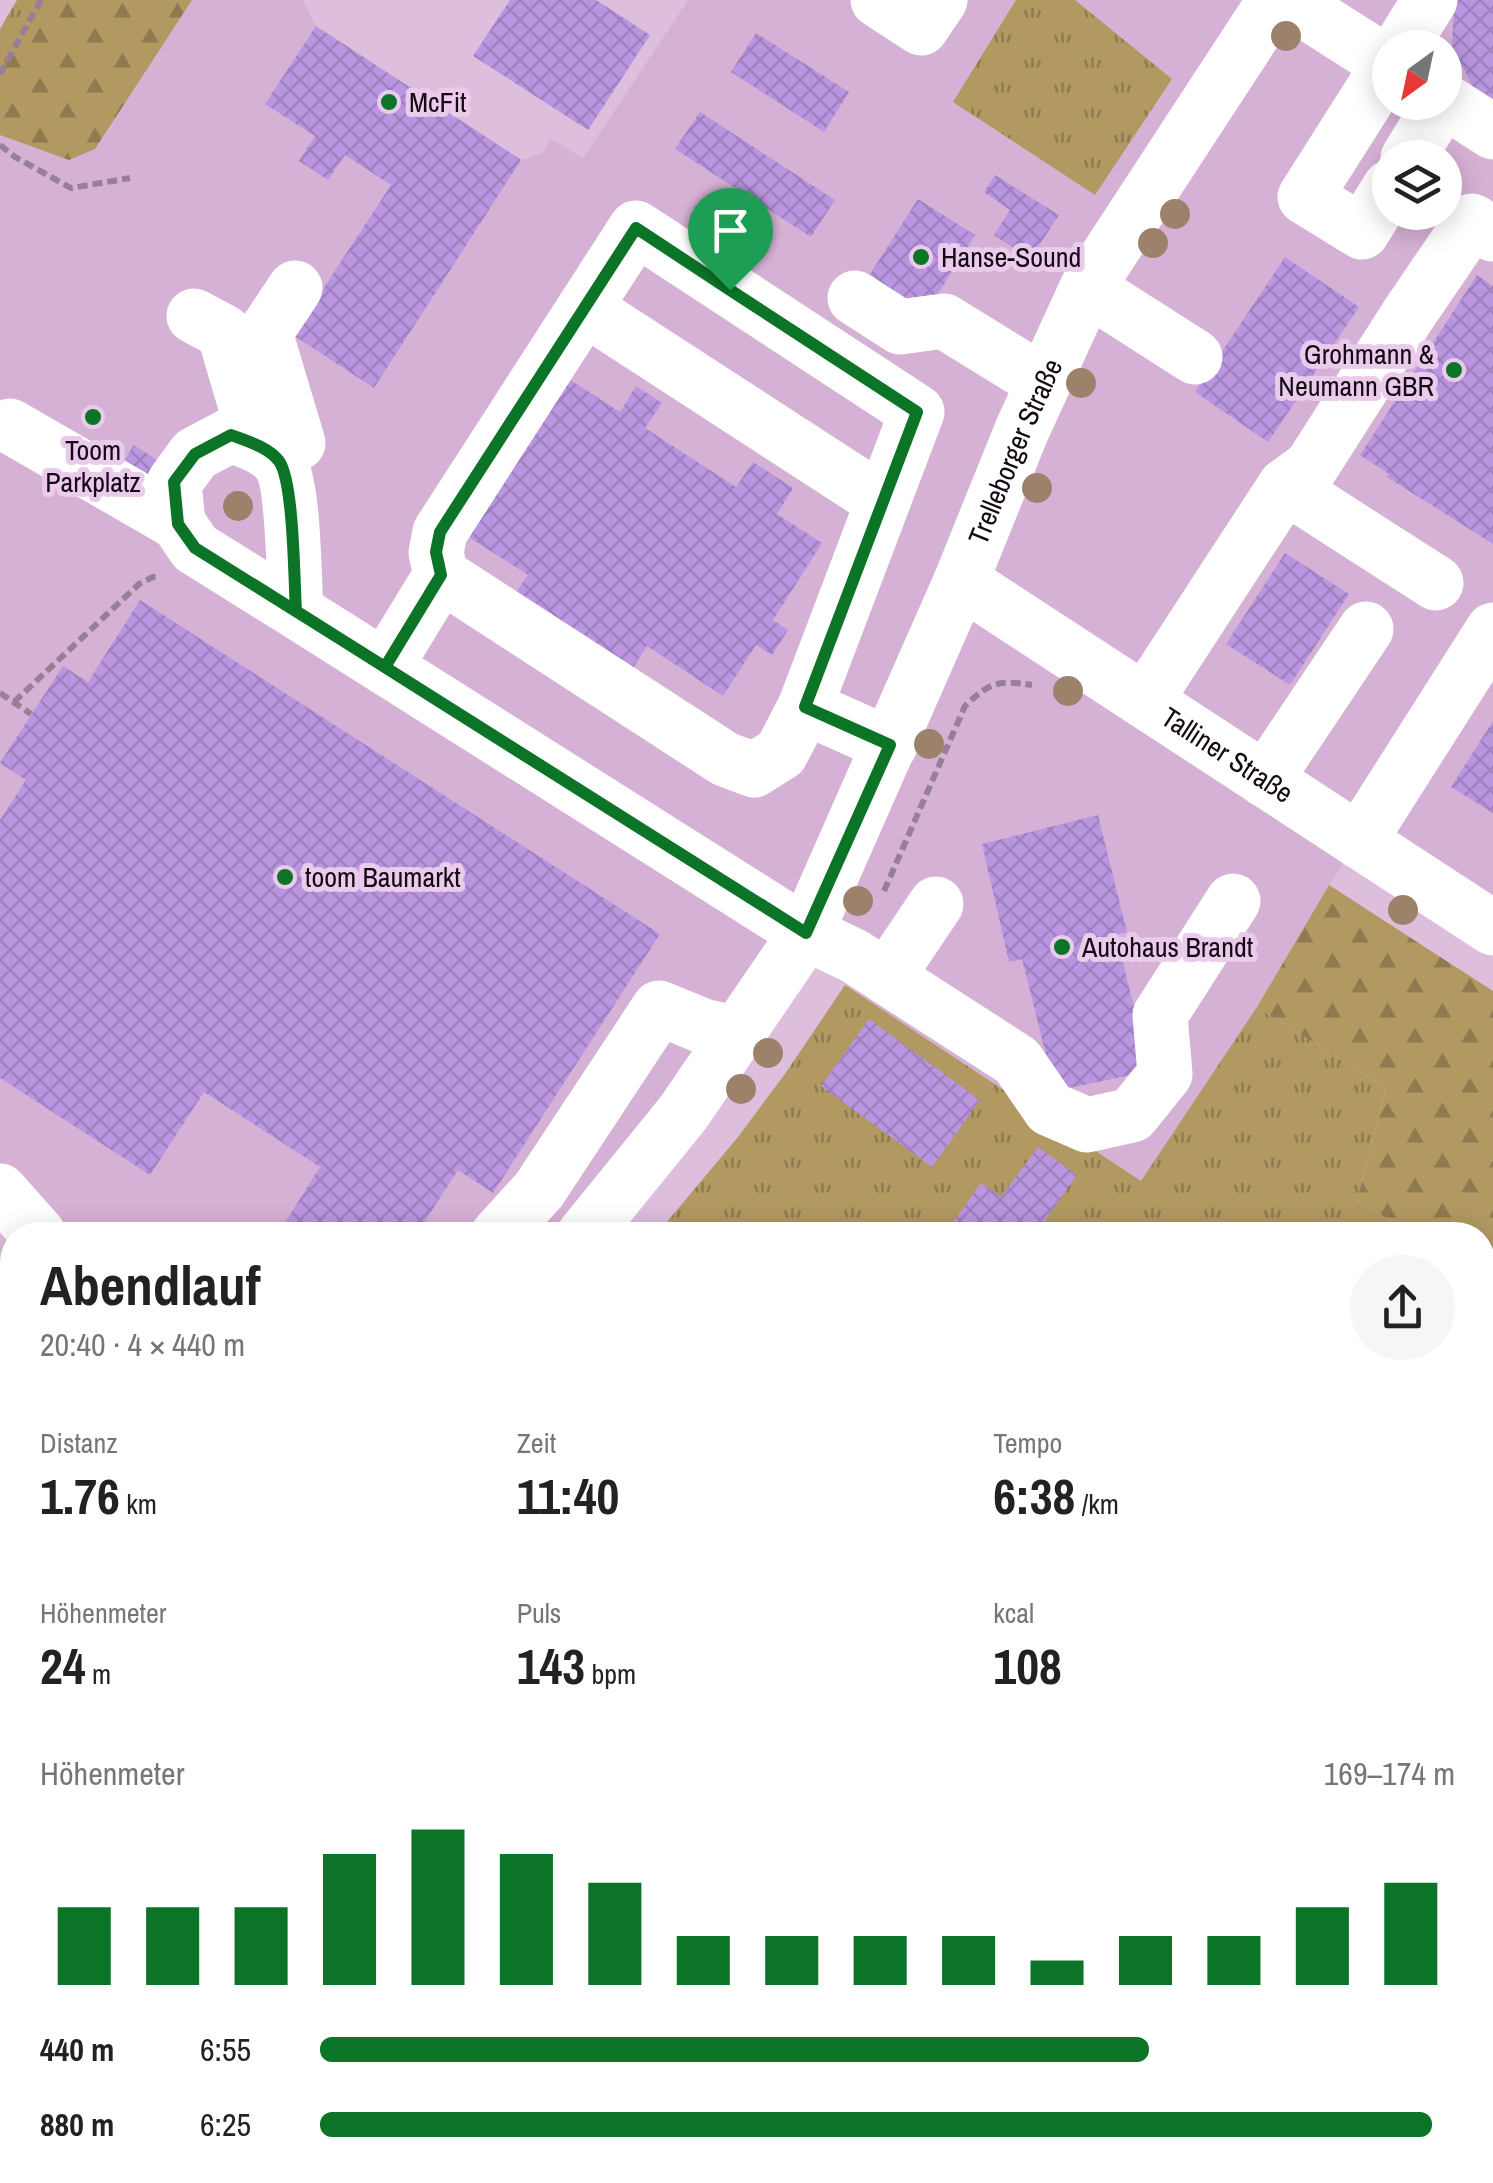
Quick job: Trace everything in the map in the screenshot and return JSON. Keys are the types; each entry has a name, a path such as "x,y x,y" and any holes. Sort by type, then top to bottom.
{"street":[{"path":"878,0 921,28 940,0"},
{"name":"Trelleborger Straße","path":"608,1222 806,933 1087,288 1275,0"},
{"path":"1288,0 1372,53"},
{"path":"1411,30 1430,0"},
{"path":"1372,92 1305,198 1362,232 1372,216"},
{"path":"1462,113 1493,132"},
{"path":"1144,701 1284,486 1310,467 1472,221 1493,234"},
{"path":"385,667 441,575 436,552 440,532 636,228 917,412 805,707 781,754 754,770 725,759 441,575"},
{"path":"295,288 265,333 277,443 290,498 296,611"},
{"path":"1087,288 1196,357"},
{"path":"855,298 900,327 944,321 1043,382"},
{"path":"586,309 882,501"},
{"path":"194,316 224,332 277,443"},
{"path":"10,426 175,550 195,548 806,933 871,966 1017,1061 1050,1109 1087,1125 1132,1115 1165,1074 1160,1015 1233,900"},
{"path":"175,550 174,482 195,454 231,435 277,443"},
{"path":"1284,486 1436,583"},
{"name":"Talliner Straße","path":"961,582 1493,928"},
{"path":"1265,780 1366,629"},
{"path":"1359,840 1493,630"},
{"path":"805,707 890,745"},
{"path":"871,966 936,904"},
{"path":"510,1222 538,1190 658,1008 737,1034"},
{"path":"0,1191 27,1222"}],"path":[{"path":"0,74 41,0"},
{"path":"0,144 15,157 70,188 130,178"},
{"path":"14,702 139,584 154,577 175,550"},
{"path":"871,966 908,838 965,706 983,689 1007,681 1039,686"},
{"path":"0,693 31,714"}],"shaded area":[{"path":"41,0 303,0 316,26 522,160 542,153 551,139 583,158 688,0 1493,0 1493,928 1359,841 1257,1007 1141,1181 845,985 806,933 594,1222 2,1222 0,74"}],"green space":[{"path":"17,0 41,0 0,74 0,29"},
{"path":"41,0 192,0 95,149 69,160 0,135 0,74"},
{"path":"1016,0 1075,0 1172,79 1095,195 953,102"},
{"path":"1329,885 1493,991 1493,1222 1393,1222 1357,1200 1386,1088 1257,1007"},
{"path":"845,985 1141,1181 1257,1007 1386,1088 1357,1200 1393,1222 667,1222 787,1071"}],"building":[{"path":"510,0 596,0 650,35 588,130 473,56"},
{"path":"1454,0 1493,0 1493,103 1475,91 1462,66 1462,30 1453,30"},
{"path":"316,26 521,160 374,388 293,335 391,185 345,155 328,180 299,161 315,136 265,104"},
{"path":"756,33 849,92 824,132 731,72"},
{"path":"700,112 835,200 811,237 675,149"},
{"path":"995,175 1059,215 1030,259 994,235 1010,210 984,192"},
{"name":"Hanse-Sound","path":"918,199 975,235 924,316 867,279"},
{"path":"1285,257 1359,307 1268,442 1195,392"},
{"name":"Grohmann & Neumann GBR","path":"1477,275 1493,286 1493,544 1387,477 1389,474 1360,455"},
{"path":"569,379 620,412 636,386 662,403 645,428 736,487 753,462 793,488 777,514 822,543 773,620 788,630 772,655 756,645 723,696 647,646 628,676 511,600 528,575 467,536"},
{"path":"134,445 160,462 143,487 118,470"},
{"path":"1285,553 1349,594 1290,685 1226,644"},
{"name":"toom Baumarkt","path":"140,600 660,934 493,1193 458,1170 424,1222 285,1222 320,1167 204,1092 150,1175 0,1078 0,820 26,780 0,763 63,666 88,682"},
{"path":"1493,721 1493,813 1451,787"},
{"name":"Autohaus Brandt","path":"1098,815 1127,932 1116,935 1150,1071 1055,1091 1022,959 1009,962 982,844"},
{"path":"869,1019 980,1100 932,1167 821,1086"},
{"path":"1038,1147 1077,1175 1044,1222 953,1222 981,1183 1001,1197"}],"place":[{"name":"McFit","path":"389,102"},
{"name":"Hanse-Sound","path":"921,257"},
{"name":"Grohmann & Neumann GBR","path":"1454,370"},
{"name":"Toom Parkplatz","path":"93,417"},
{"name":"toom Baumarkt","path":"285,877"},
{"name":"Autohaus Brandt","path":"1062,947"}],"route":[{"path":"730,290 636,228 440,532 436,552 441,575 385,667 195,548 178,524 174,482 195,454 231,435 257,444 280,462 290,498 296,611 385,667 707,870 806,933 890,745 805,707 917,412 730,290"}]}
